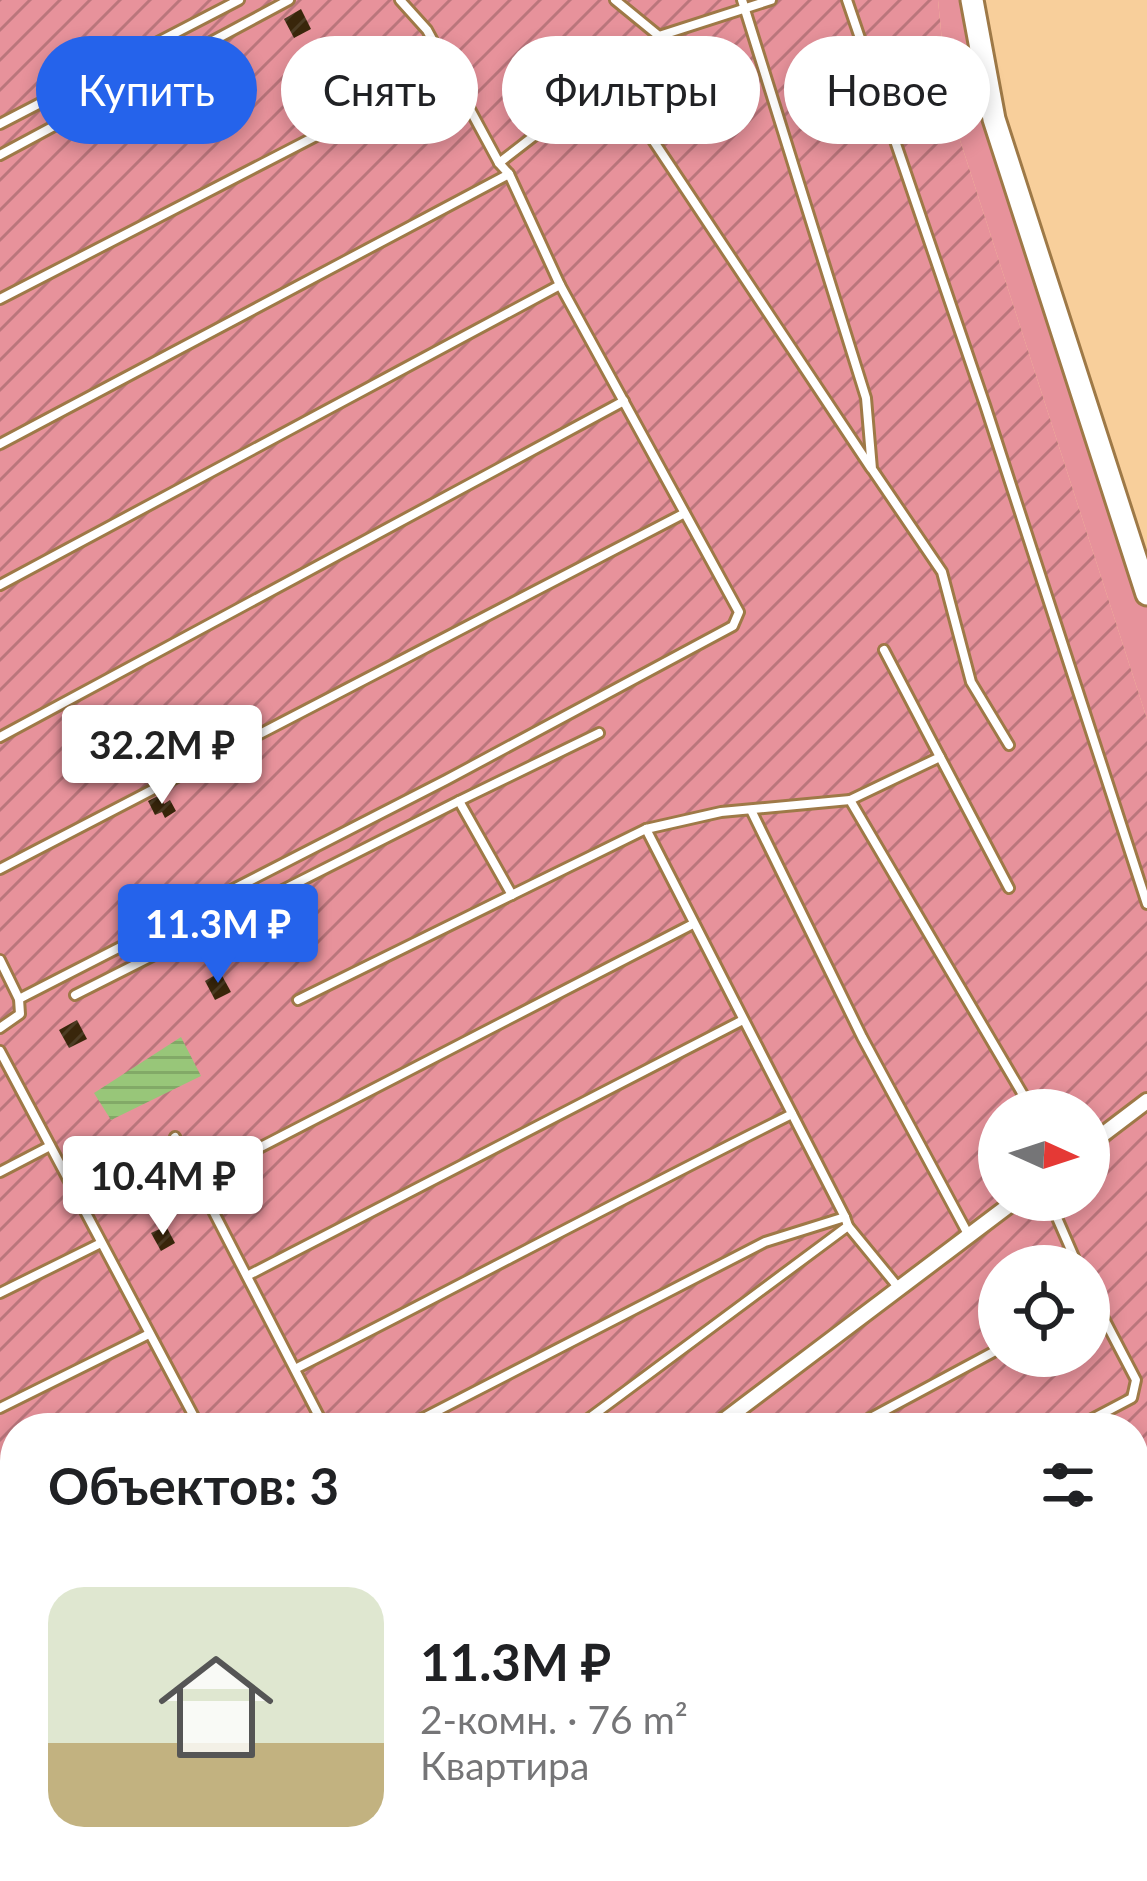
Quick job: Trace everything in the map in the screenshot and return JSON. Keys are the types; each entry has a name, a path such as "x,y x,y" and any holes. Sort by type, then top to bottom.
{"street":[{"path":"972,0 994,119 1147,595"},
{"path":"1110,1129 1147,1101"},
{"path":"734,1413 989,1221"}],"lane":[{"path":"0,124 239,0"},
{"path":"0,154 289,0"},
{"path":"400,0 431,36"},
{"path":"622,3 659,36 744,4 771,0"},
{"path":"847,0 1147,904"},
{"path":"744,4 866,398 872,469"},
{"path":"19,999 734,626 739,612 560,285 509,174 478,124"},
{"path":"0,299 301,144"},
{"path":"499,164 525,144"},
{"path":"656,144 941,572 970,682 1009,745"},
{"path":"0,444 509,174"},
{"path":"0,585 560,285"},
{"path":"0,737 624,401"},
{"path":"0,869 683,514"},
{"path":"884,650 1009,888"},
{"path":"75,995 599,733"},
{"path":"298,1000 646,829 722,812 850,800 940,757"},
{"path":"850,800 1020,1089"},
{"path":"459,801 512,895"},
{"path":"751,809 862,1037 969,1236"},
{"path":"646,829 846,1222 899,1288"},
{"path":"197,1180 693,924"},
{"path":"0,960 19,999 20,1014 0,1028"},
{"path":"247,1276 743,1020"},
{"path":"0,1051 190,1413"},
{"path":"295,1369 792,1114"},
{"path":"175,1137 317,1413"},
{"path":"0,1172 50,1146"},
{"path":"433,1413 764,1242 846,1222"},
{"path":"596,1413 846,1222"},
{"path":"0,1293 101,1243"},
{"path":"1104,1413 1132,1398 1136,1380 1110,1333"},
{"path":"0,1408 149,1334"},
{"path":"880,1413 978,1360"}],"shaded area":[{"path":"0,0 938,0 941,36 784,36 784,144 961,144 1147,719 1147,1413 0,1413"},
{"path":"938,0 972,0 978,36 941,36"},
{"path":"990,82 1147,594 1147,719 961,144 990,144"},
{"path":"181,1037 201,1076 111,1120 94,1093"}],"building":[{"path":"301,9 311,29 293,36 284,19"},
{"path":"160,795 176,811 165,818 162,812 155,815 148,801"},
{"path":"220,972 231,992 215,1000 205,981"},
{"path":"77,1020 87,1039 69,1048 59,1030"},
{"path":"166,1226 175,1243 161,1251 151,1233"}]}
